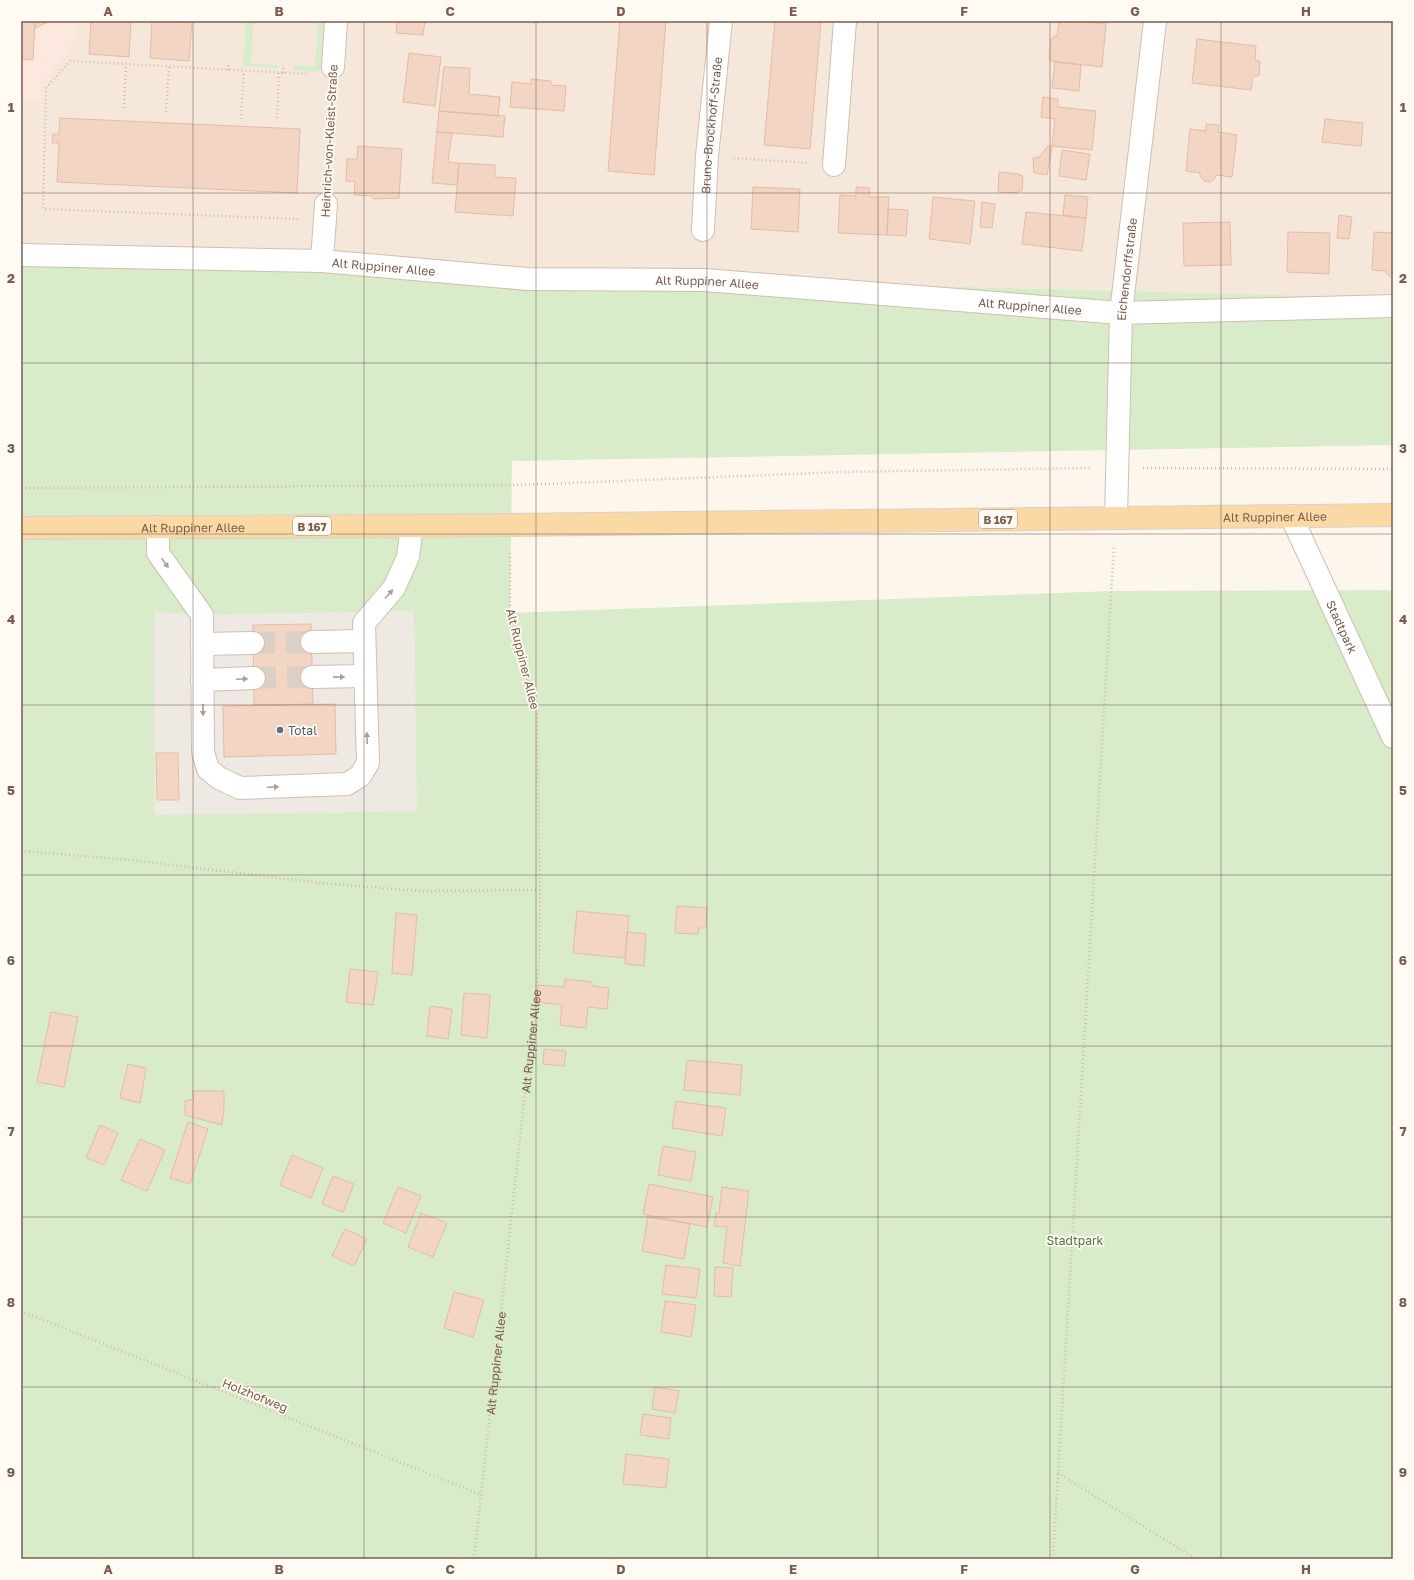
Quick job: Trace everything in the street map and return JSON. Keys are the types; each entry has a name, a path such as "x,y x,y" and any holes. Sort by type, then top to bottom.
{"main road":[{"name":"Alt Ruppiner Allee","path":"21,528 158,526 412,526 1393,515"}],"street":[{"name":"Heinrich-von-Kleist-Straße","path":"333,72 336,21"},
{"name":"Bruno-Brockhoff-Straße","path":"703,230 707,156 721,21"},
{"path":"834,156 845,21"},
{"name":"Eichendorffstraße","path":"1116,518 1121,313 1155,21"},
{"name":"Heinrich-von-Kleist-Straße","path":"322,261 325,212"},
{"name":"Alt Ruppiner Allee","path":"21,255 322,261 527,279 705,280 1121,313 1393,306"},
{"name":"Stadtpark","path":"1291,516 1393,735"},
{"path":"158,526 158,553 202,615 203,752 208,769 219,778 240,788 347,784 360,776 368,763 364,623 394,588 408,556 412,526"},
{"path":"312,642 364,641"},
{"path":"202,644 253,643"},
{"path":"312,677 365,676"},
{"path":"202,680 254,678"}],"path":[{"path":"325,212 43,209 46,88 70,61 279,73 333,72"},
{"path":"228,70 229,62"},
{"path":"124,108 126,64"},
{"path":"284,65 284,73"},
{"path":"166,112 169,67"},
{"path":"241,119 244,71"},
{"name":"Heinrich-von-Kleist-Straße","path":"325,212 333,72"},
{"path":"276,118 279,73"},
{"path":"707,156 820,164 834,156"},
{"path":"21,488 520,485 842,472 1117,468 1393,469"},
{"path":"1053,1559 1116,518"},
{"name":"Alt Ruppiner Allee","path":"474,1559 539,964 540,890 537,714 510,613 510,524"},
{"path":"21,851 132,860 321,883 420,890 540,890"},
{"name":"Holzhofweg","path":"21,1311 482,1496"},
{"path":"1058,1473 1196,1559"}],"shaded area":[{"path":"21,21 76,21 75,40 40,87 39,101 21,100"},
{"path":"76,21 1393,21 1393,298 705,280 527,279 21,262 21,100 39,101 40,87 75,40"},
{"path":"414,611 418,811 155,816 153,612 202,615"}],"green space":[{"path":"246,21 253,21 251,63 278,65 278,68 243,66"},
{"path":"318,21 326,21 323,69 312,72 293,70 293,65 315,67"},
{"path":"21,262 527,279 705,280 1393,298 1393,445 512,461 510,613 1111,591 1393,590 1393,1559 21,1559","holes":["414,611 417,811 155,815 154,612 202,615"]}],"building":[{"path":"21,21 35,21 33,60 21,59"},
{"path":"35,21 50,21 35,28"},
{"path":"91,21 131,21 129,57 89,54"},
{"path":"152,21 192,21 189,61 150,58"},
{"path":"397,21 425,21 423,35 396,33"},
{"path":"620,21 666,21 654,175 608,171"},
{"path":"775,21 821,21 810,149 764,145"},
{"path":"1059,21 1080,21 1106,24 1102,67 1051,61 1049,57 1051,39 1057,36"},
{"path":"1197,39 1256,46 1255,60 1260,61 1259,76 1253,76 1251,90 1192,83"},
{"path":"409,53 441,57 435,106 403,102"},
{"path":"1055,62 1081,65 1079,91 1052,88"},
{"path":"444,67 470,68 469,94 500,97 498,116 439,111"},
{"path":"531,79 551,81 551,85 566,86 564,111 510,107 512,82 531,84"},
{"path":"1043,97 1058,99 1058,107 1096,111 1092,150 1052,146 1055,119 1041,117"},
{"path":"439,111 505,116 503,137 437,132"},
{"path":"60,118 300,129 297,193 57,182 59,143 52,143 53,134 59,134"},
{"path":"1325,119 1363,123 1361,146 1322,142"},
{"path":"1206,124 1219,125 1218,132 1237,135 1232,177 1216,175 1211,182 1204,181 1200,176 1200,173 1186,171 1190,129 1206,131"},
{"path":"437,132 452,133 448,162 459,163 457,185 432,183"},
{"path":"358,146 402,149 399,198 374,199 371,196 354,195 355,182 346,181 347,159 357,159"},
{"path":"1048,146 1052,147 1047,175 1034,173 1033,158 1039,157"},
{"path":"1062,150 1090,154 1086,180 1059,176"},
{"path":"459,163 495,165 495,177 516,178 513,216 455,212"},
{"path":"999,172 1019,174 1023,176 1022,191 1018,191 1017,193 998,192"},
{"path":"753,187 800,189 798,232 751,229"},
{"path":"856,187 870,188 869,197 889,197 887,235 838,233 840,195 856,196"},
{"path":"1065,195 1088,197 1086,218 1063,215"},
{"path":"933,197 975,201 970,244 929,239"},
{"path":"982,202 995,204 992,228 980,227"},
{"path":"888,209 908,210 906,236 887,235"},
{"path":"1026,212 1086,218 1082,251 1022,244"},
{"path":"1339,215 1352,217 1349,239 1337,238"},
{"path":"1230,222 1231,265 1184,266 1183,223"},
{"path":"1288,232 1330,233 1329,274 1287,272"},
{"path":"1374,232 1393,233 1393,277 1390,277 1386,271 1372,270"},
{"path":"311,624 313,704 254,705 253,625"},
{"name":"Total","path":"335,704 336,754 224,757 223,706"},
{"path":"156,753 178,753 179,800 157,800"},
{"path":"677,906 707,908 706,928 699,928 698,934 675,933"},
{"path":"577,911 629,916 625,958 573,953"},
{"path":"396,913 417,915 412,975 392,973"},
{"path":"627,932 646,934 644,966 625,964"},
{"path":"350,969 378,972 373,1005 346,1002"},
{"path":"565,979 592,982 592,986 609,988 607,1009 588,1007 586,1028 560,1025 562,1005 537,1002 538,985 564,987"},
{"path":"464,993 490,995 487,1038 461,1035"},
{"path":"430,1006 452,1009 448,1039 427,1036"},
{"path":"51,1012 78,1017 64,1087 37,1082"},
{"path":"544,1049 566,1051 564,1066 543,1064"},
{"path":"687,1060 742,1065 740,1095 684,1090"},
{"path":"128,1064 146,1068 140,1103 120,1098"},
{"path":"192,1091 224,1091 222,1125 185,1115 185,1101 194,1099"},
{"path":"676,1101 726,1108 722,1136 672,1128"},
{"path":"188,1122 208,1129 190,1184 170,1178"},
{"path":"100,1125 118,1133 104,1165 86,1158"},
{"path":"140,1139 165,1150 147,1191 121,1180"},
{"path":"663,1146 696,1152 691,1181 658,1175"},
{"path":"292,1155 323,1168 311,1198 280,1185"},
{"path":"333,1176 354,1184 343,1212 322,1204"},
{"path":"649,1184 713,1197 707,1227 643,1214"},
{"path":"398,1187 421,1196 406,1233 383,1223"},
{"path":"722,1187 749,1191 740,1266 723,1263 727,1227 714,1226 716,1213 719,1213"},
{"path":"421,1213 447,1223 433,1257 408,1247"},
{"path":"648,1217 690,1224 684,1259 642,1251"},
{"path":"345,1229 367,1239 354,1266 332,1256"},
{"path":"666,1265 700,1269 696,1298 662,1294"},
{"path":"715,1267 733,1268 731,1297 714,1296"},
{"path":"454,1292 484,1300 473,1337 444,1328"},
{"path":"665,1301 696,1305 691,1337 661,1332"},
{"path":"655,1387 679,1391 675,1413 652,1409"},
{"path":"643,1414 671,1418 669,1439 640,1435"},
{"path":"626,1454 669,1459 666,1488 623,1484"}],"tunnel":[{"path":"253,643 312,642"},
{"path":"254,678 312,677"}],"place":[{"name":"Total","path":"280,730"}]}
